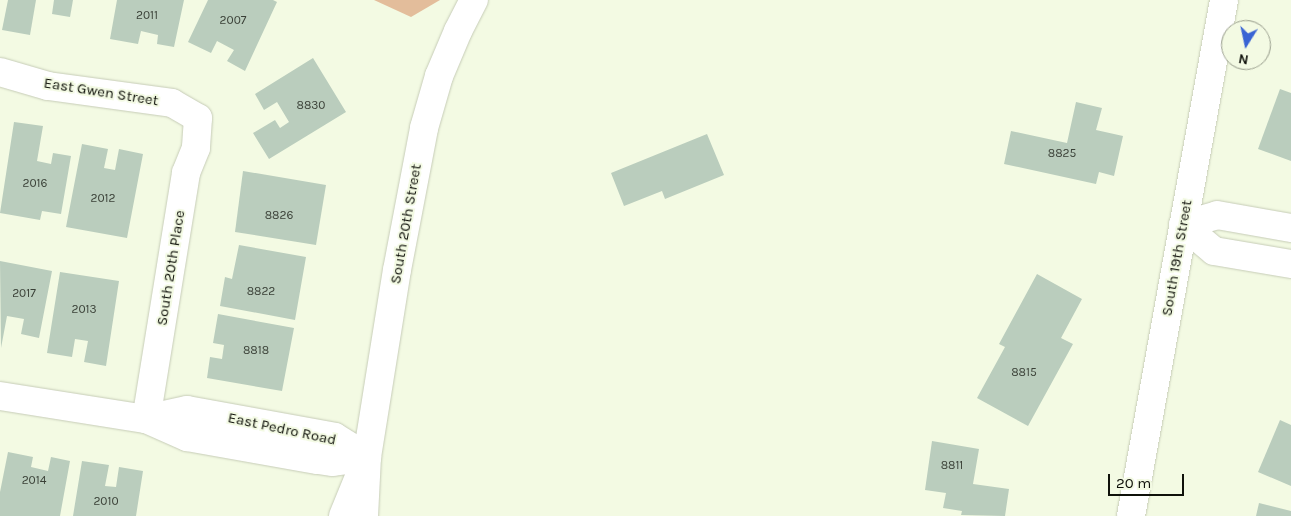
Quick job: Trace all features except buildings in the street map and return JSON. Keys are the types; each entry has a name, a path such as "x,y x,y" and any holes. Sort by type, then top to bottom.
{"street":[{"name":"South 20th Street","path":"364,516 367,457 397,270 424,128 439,76 458,31 474,0"},
{"name":"South 19th Street","path":"1132,516 1224,0"},
{"name":"East Gwen Street","path":"0,72 48,86 172,102 198,118"},
{"name":"South 20th Place","path":"146,420 186,173 196,148 198,118"},
{"path":"1217,215 1286,227 1283,262 1214,250 1183,225 1217,215"},
{"name":"East Pedro Road","path":"0,396 146,420 187,437 318,460 333,462 367,457"},
{"name":"South 20th Street","path":"343,516 367,457"}],"shaded area":[{"path":"374,0 440,0 411,17"}]}
